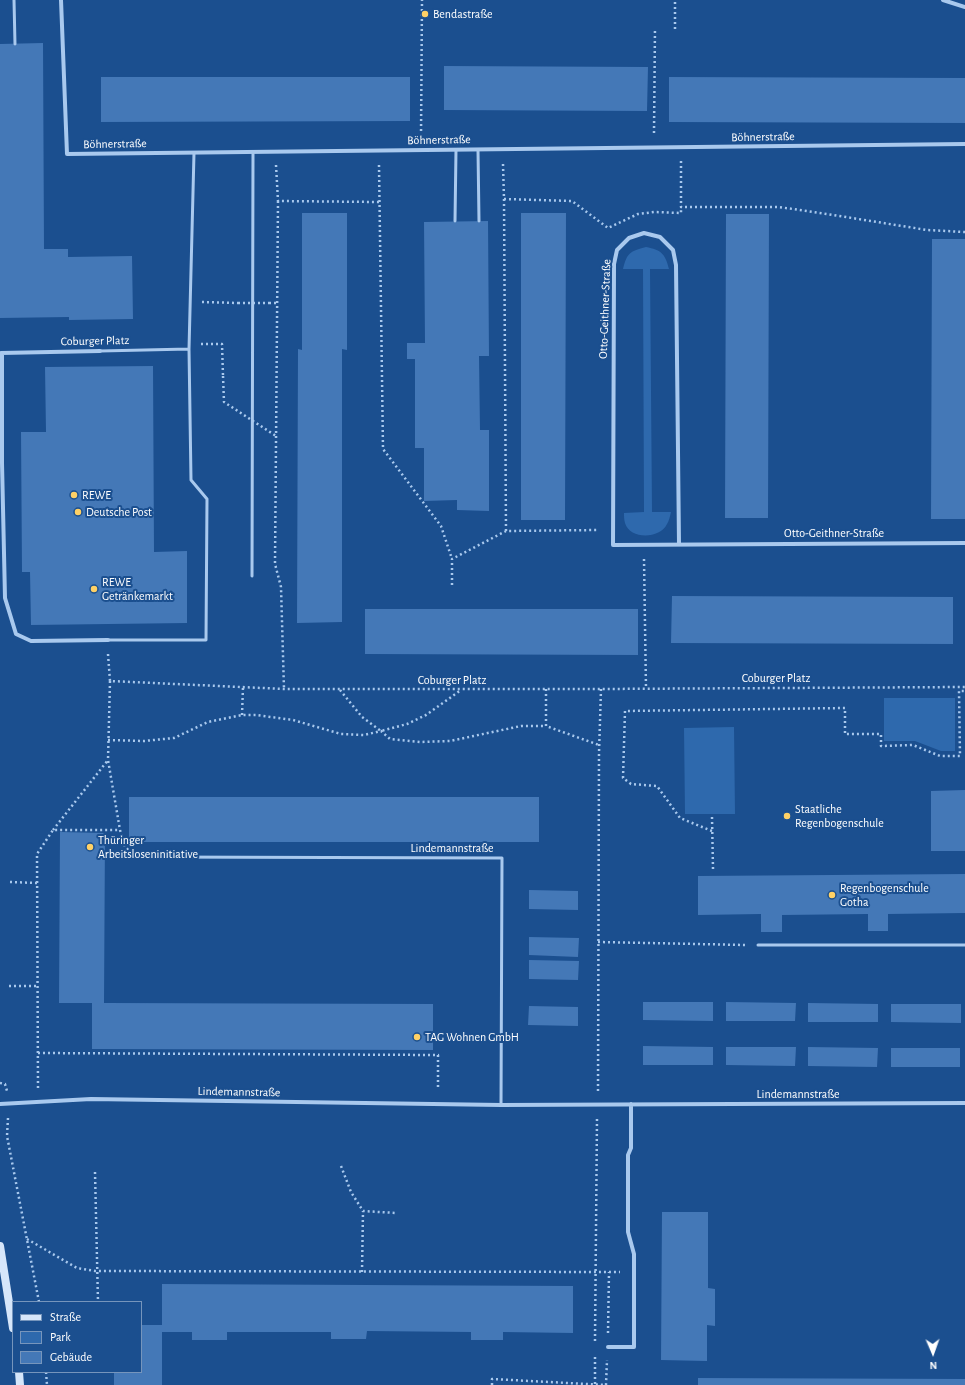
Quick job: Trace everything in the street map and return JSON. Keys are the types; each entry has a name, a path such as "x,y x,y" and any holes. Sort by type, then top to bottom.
{"street":[{"name":"Böhnerstraße","path":"62,0 67,154 965,144"},
{"path":"943,0 965,7"},
{"name":"Otto-Geithner-Straße","path":"679,544 676,265 673,250 660,237 644,233 629,238 618,250 614,264 613,545 965,543"},
{"name":"Coburger Platz","path":"100,351 1,353 2,598 16,634 31,641 108,640"},
{"name":"Lindemannstraße","path":"0,1104 91,1099 438,1105 965,1103"},
{"path":"608,1347 634,1347 634,1254 628,1232 628,1155 631,1148 631,1104"},
{"path":"0,1246 12,1322"},
{"path":"19,1373 20,1385"}],"lane":[{"path":"14,0 15,44"},
{"path":"456,150 456,221"},
{"path":"478,150 479,221"},
{"path":"252,576 253,152"},
{"path":"108,640 206,640 207,499 192,480 189,344 194,153"},
{"name":"Coburger Platz","path":"100,351 189,349"},
{"name":"Lindemannstraße","path":"156,857 502,858 501,1105"},
{"path":"758,945 965,945"}],"path":[{"path":"421,150 422,0"},
{"path":"675,0 675,28"},
{"path":"654,148 655,28"},
{"path":"504,199 572,201 608,228 638,214 654,212 681,214 681,148"},
{"path":"502,149 504,199 506,531"},
{"path":"379,151 383,449 441,526 452,559 452,586"},
{"path":"276,152 278,201 275,564 281,587 284,689"},
{"path":"278,201 379,202"},
{"path":"681,207 779,207 927,230 965,232"},
{"path":"190,302 277,303"},
{"path":"189,344 222,344 224,402 276,436"},
{"path":"452,559 506,531 613,530"},
{"path":"644,544 646,689"},
{"path":"108,640 110,681 108,760 120,830 125,847 135,856 156,857"},
{"name":"Coburger Platz","path":"110,681 340,690 965,687"},
{"path":"242,715 243,687"},
{"path":"546,689 546,726"},
{"path":"595,1344 598,1105 599,745 601,689"},
{"path":"340,690 362,717 390,739 428,742 450,741 521,726 546,726 599,745"},
{"path":"108,740 144,741 174,738 208,722 242,715 293,720 341,734 364,735 407,724 426,715 461,690"},
{"path":"712,831 680,818 657,786 631,784 624,778 625,711 845,708 845,734 881,734 881,746 913,746 940,756 960,756 959,691 965,691"},
{"path":"38,1075 37,854 53,830 108,760"},
{"path":"712,817 712,870"},
{"path":"53,830 120,830"},
{"path":"10,882 37,883"},
{"path":"598,942 758,945"},
{"path":"9,986 38,986"},
{"path":"38,1053 438,1055 438,1105"},
{"path":"9,1103 6,1136 39,1301"},
{"path":"341,1166 352,1192 363,1211 362,1272"},
{"path":"95,1172 98,1301"},
{"path":"363,1211 396,1213"},
{"path":"27,1239 77,1268 97,1271 634,1272"},
{"path":"492,1385 492,1379 606,1385 609,1272"},
{"path":"595,1352 595,1384"},
{"path":"46,1373 48,1385"}],"green space":[{"path":"646,247 655,249 662,253 666,259 669,269 650,269 652,512 671,512 667,524 663,529 658,533 645,536 639,535 628,529 624,514 644,512 643,269 623,269 626,259 630,254 636,250"},
{"path":"884,698 955,698 955,751 941,751 915,741 884,741"},
{"path":"734,727 735,814 685,814 684,728"}],"building":[{"path":"43,43 44,249 68,249 68,257 132,256 133,319 69,320 69,317 0,318 0,44"},
{"path":"444,66 648,67 647,111 444,110"},
{"path":"101,77 410,77 410,121 101,122"},
{"path":"669,77 965,78 965,123 669,122"},
{"path":"302,213 347,213 347,350 342,349 342,622 297,623 298,349 302,350"},
{"path":"521,213 566,213 565,520 521,520"},
{"path":"726,214 769,214 768,518 725,518"},
{"path":"488,221 489,356 479,356 480,430 489,430 489,511 457,510 457,500 424,501 424,448 415,448 415,359 407,359 407,343 425,343 424,222"},
{"path":"932,239 965,239 965,519 931,519"},
{"path":"153,366 154,552 187,551 187,623 31,625 30,572 22,572 21,432 46,432 45,367"},
{"path":"672,596 953,597 953,644 671,643"},
{"path":"365,609 638,609 638,655 365,654"},
{"name":"Regenbogenschule Gotha","path":"965,790 965,851 931,851 931,791"},
{"path":"129,797 539,797 539,842 129,842"},
{"path":"60,832 105,833 104,1003 433,1004 433,1050 92,1049 92,1003 59,1003"},
{"name":"Regenbogenschule Gotha","path":"965,874 965,913 888,914 888,931 868,931 868,914 782,915 782,932 761,932 761,914 698,915 698,876"},
{"path":"529,890 578,891 578,910 529,909"},
{"path":"529,937 579,938 578,957 529,955"},
{"path":"529,960 579,961 578,980 529,979"},
{"path":"643,1002 713,1002 713,1021 643,1020"},
{"path":"726,1002 796,1003 795,1021 726,1021"},
{"path":"808,1003 878,1004 878,1022 808,1022"},
{"path":"891,1004 961,1004 961,1023 891,1022"},
{"path":"529,1006 578,1007 578,1026 528,1025"},
{"path":"643,1046 713,1047 713,1065 643,1065"},
{"path":"726,1047 796,1047 795,1066 726,1065"},
{"path":"808,1047 878,1048 877,1067 808,1066"},
{"path":"891,1048 960,1048 960,1067 891,1067"},
{"path":"662,1212 708,1212 708,1288 715,1289 715,1326 707,1325 707,1361 661,1360"},
{"path":"162,1284 573,1286 573,1333 503,1332 503,1340 471,1340 471,1332 367,1331 366,1339 331,1339 331,1332 227,1332 227,1340 192,1340 192,1332 162,1332 162,1385 114,1385 114,1373 142,1373 142,1325 162,1325"},
{"path":"698,1378 965,1379 965,1385 698,1385"}],"place":[{"name":"Bendastraße","path":"425,14"},
{"name":"REWE","path":"74,495"},
{"name":"Deutsche Post","path":"78,512"},
{"name":"REWE Getränkemarkt","path":"94,589"},
{"name":"Staatliche Regenbogenschule","path":"787,816"},
{"name":"Thüringer Arbeitsloseninitiative","path":"90,847"},
{"name":"Regenbogenschule Gotha","path":"832,895"},
{"name":"TAG Wohnen GmbH","path":"417,1037"}]}
